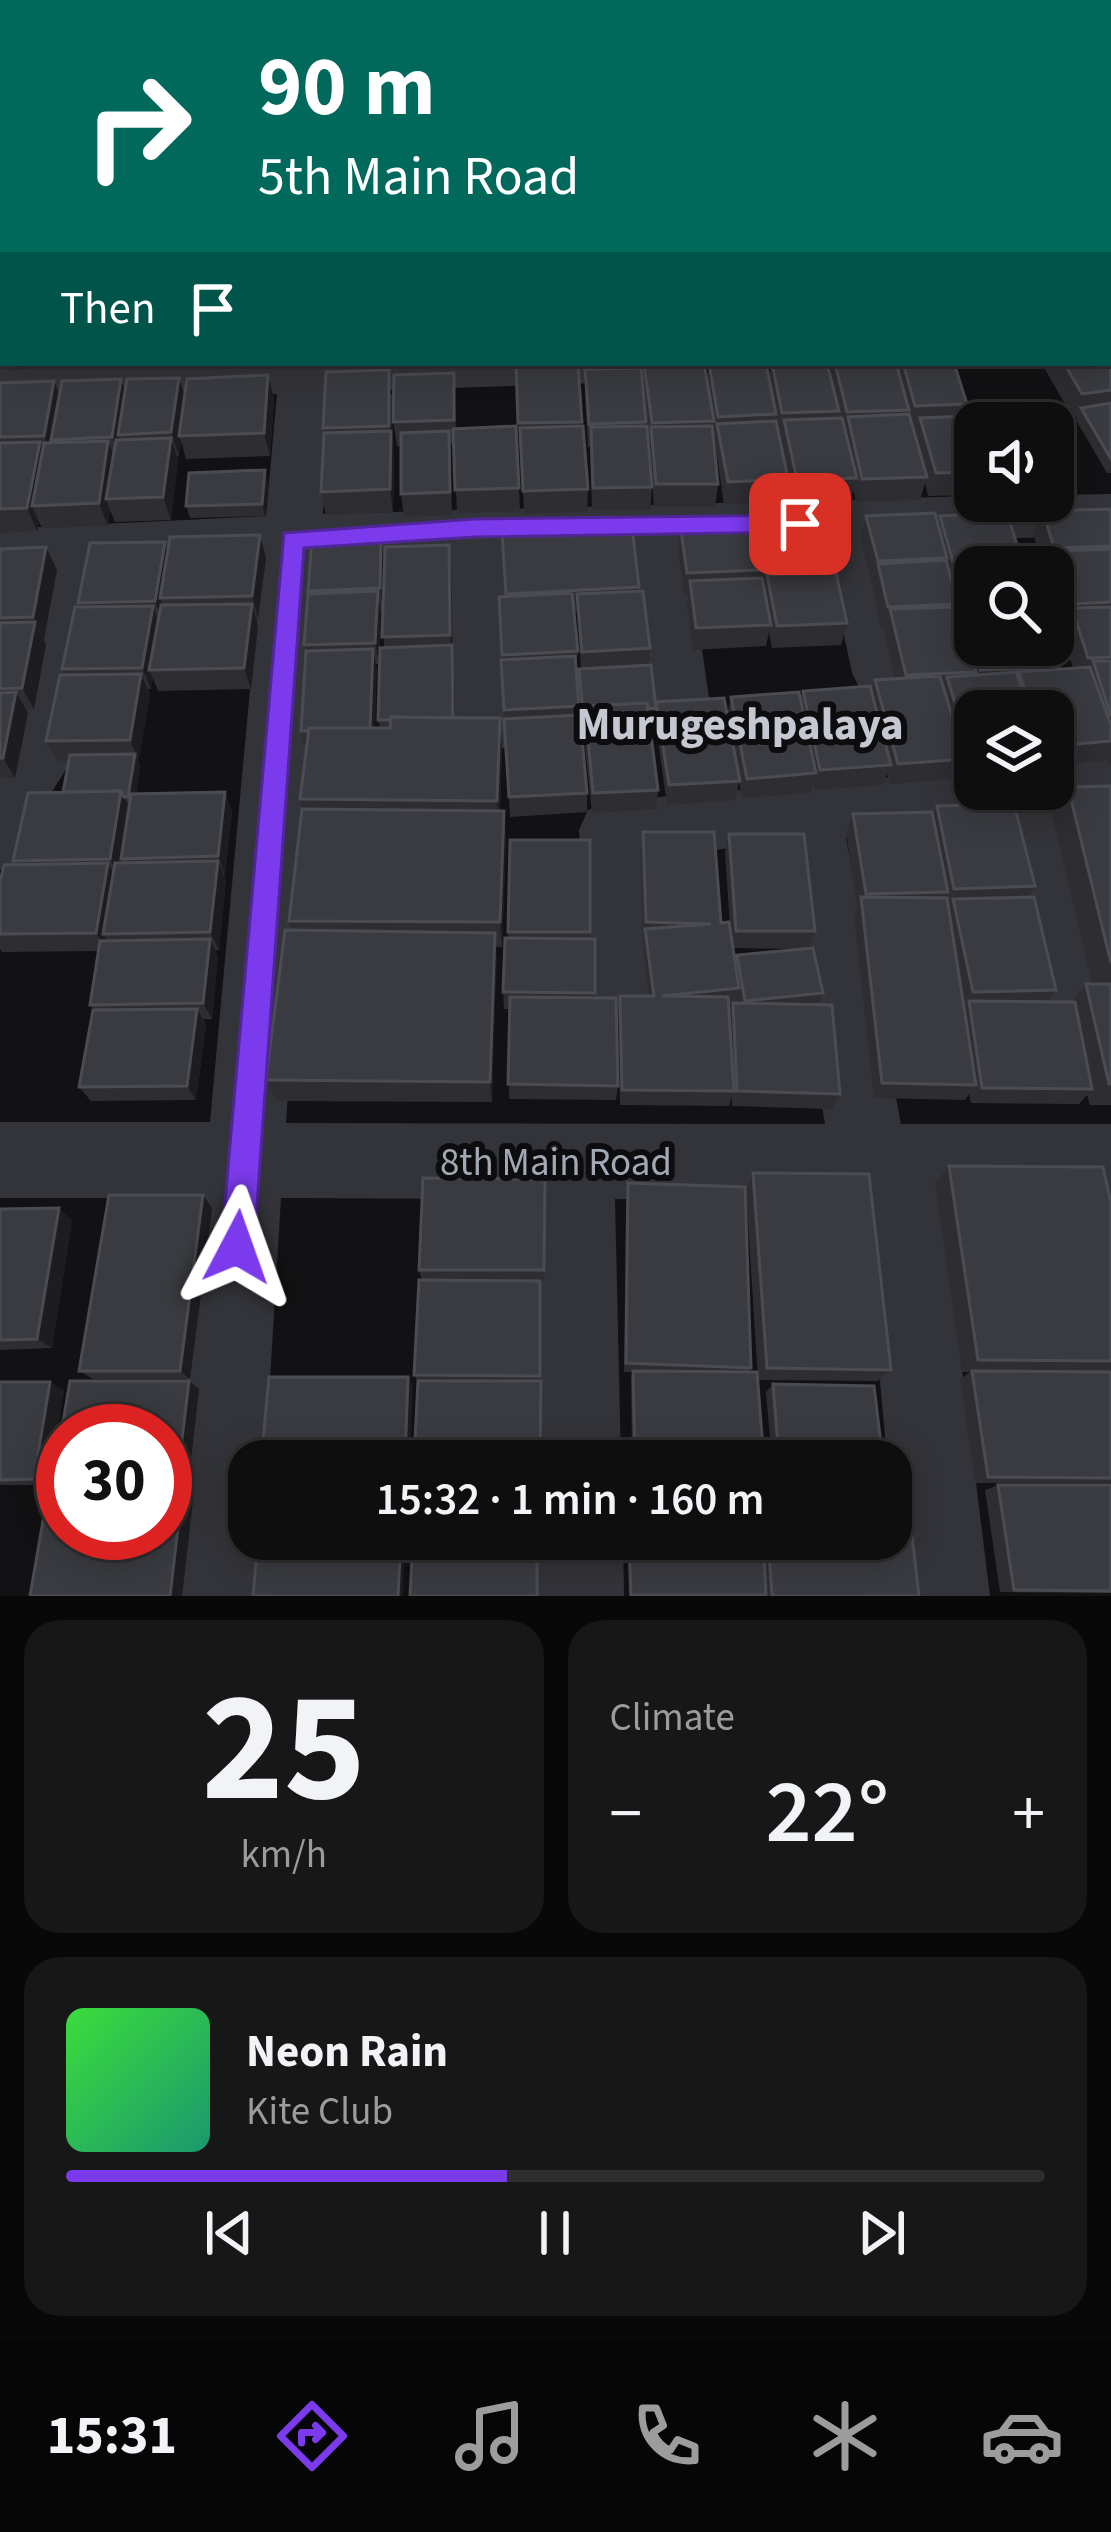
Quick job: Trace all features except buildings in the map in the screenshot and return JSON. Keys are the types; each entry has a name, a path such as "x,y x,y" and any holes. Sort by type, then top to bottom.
{"street":[{"path":"0,385 306,369 482,366"},
{"path":"212,1596 306,369"},
{"path":"0,551 475,528 848,522 1012,542 1111,514"},
{"path":"848,522 883,673"},
{"path":"656,527 677,705"},
{"path":"475,528 484,728"},
{"path":"0,841 11,796 34,769 70,601 69,547"},
{"path":"1074,789 1111,786"},
{"path":"625,990 612,830 954,800"},
{"path":"1021,810 1071,986"},
{"path":"808,815 884,1162 944,1596"},
{"name":"8th Main Road","path":"0,1160 1111,1162"},
{"path":"576,1162 578,1440"},
{"path":"579,1560 579,1596"}],"district":[{"name":"Murugeshpalaya","path":"740,723"}],"route":[{"path":"237,1247 292,539 475,528 800,524"}]}
